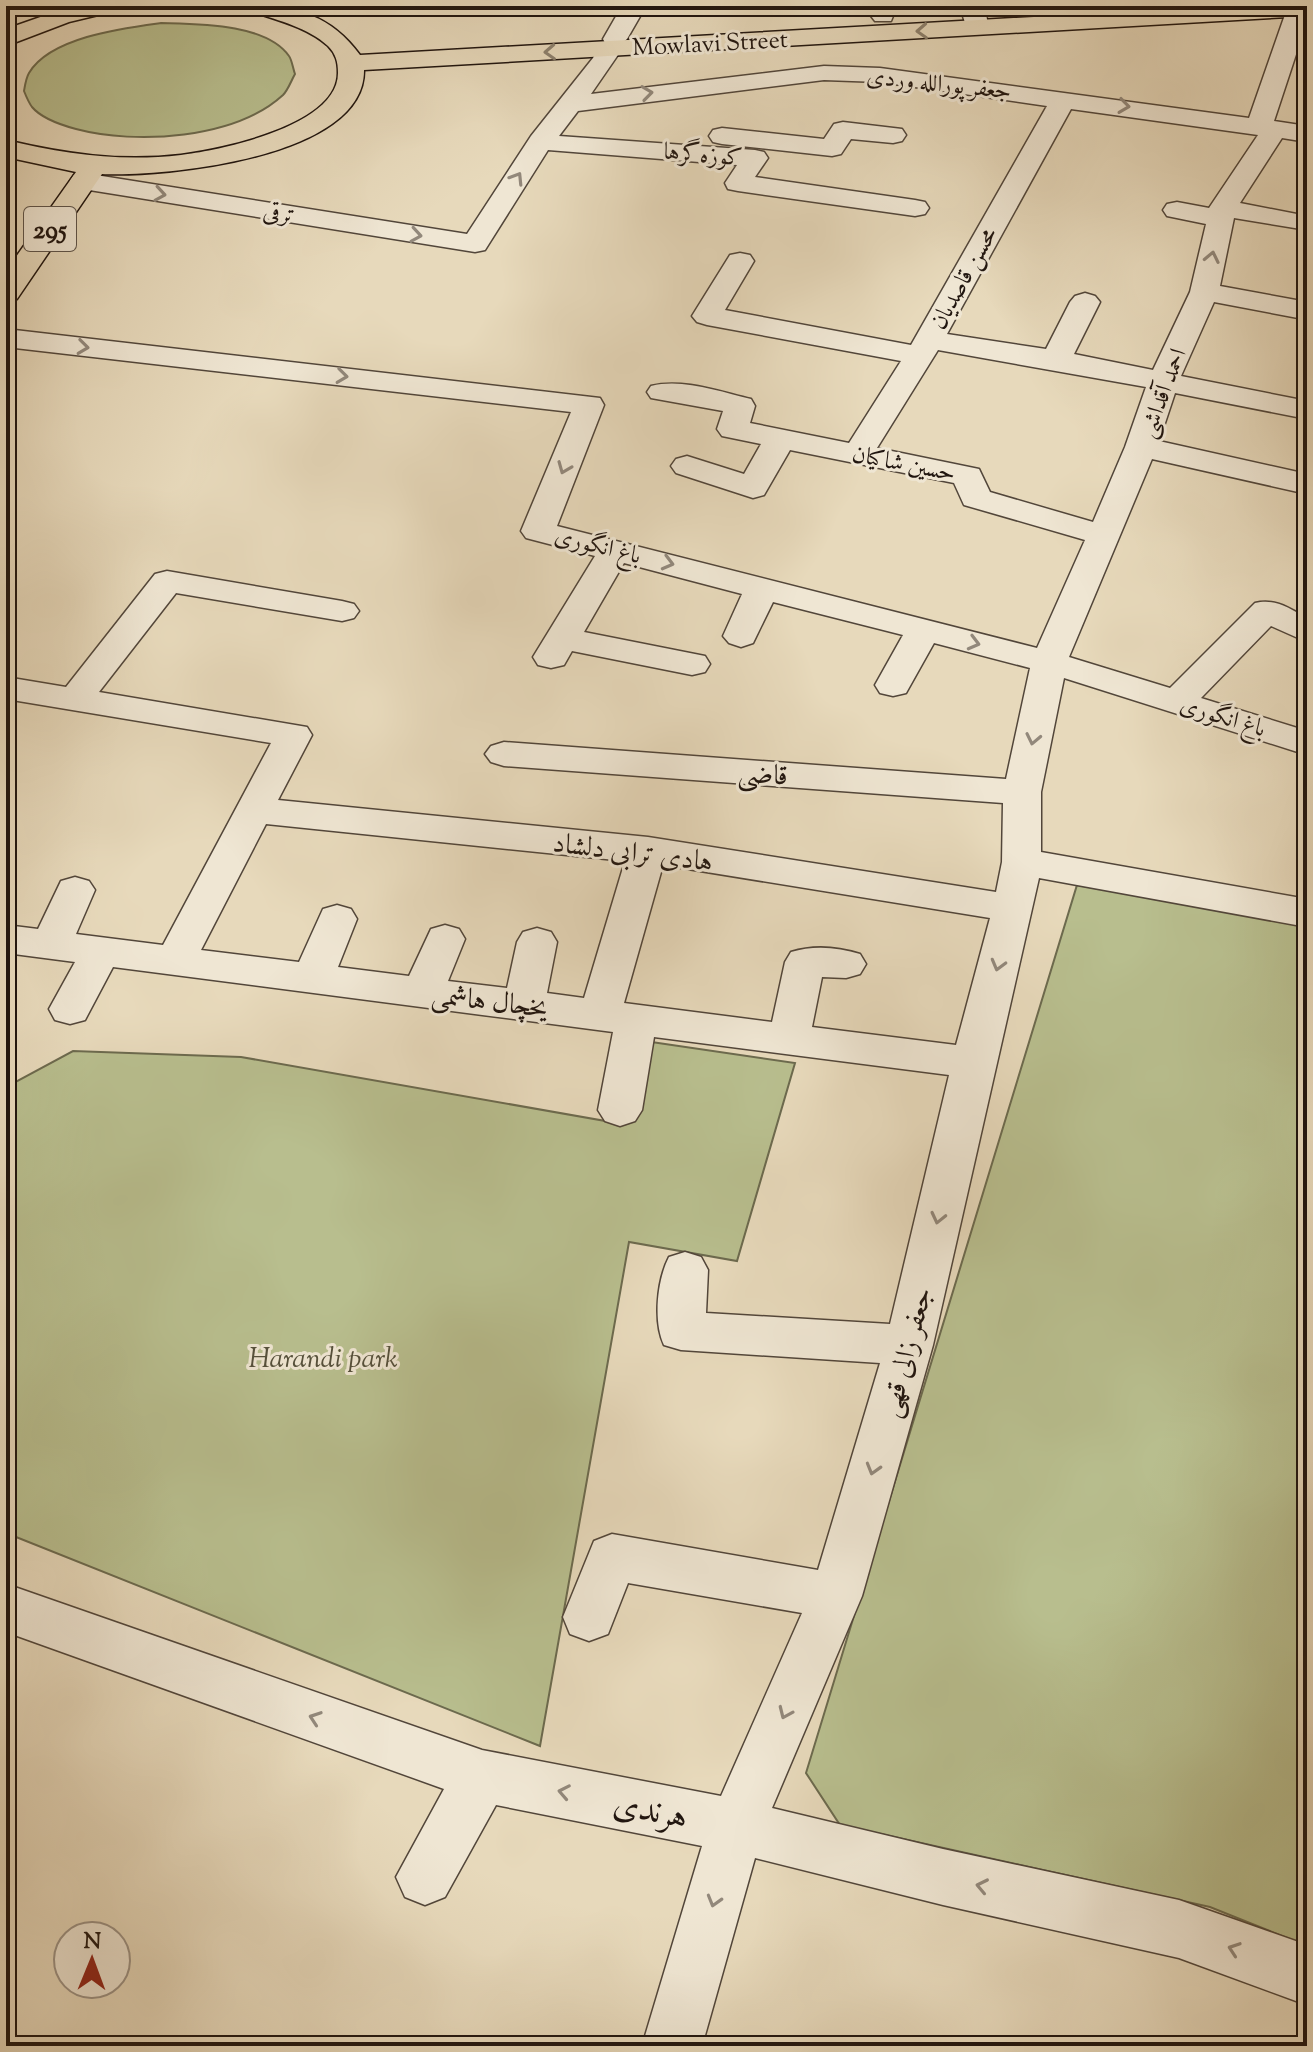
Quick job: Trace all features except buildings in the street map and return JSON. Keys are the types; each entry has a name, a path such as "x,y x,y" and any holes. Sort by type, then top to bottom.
{"main road":[{"path":"6,38 61,16 106,6"},
{"path":"6,148 80,170 149,167 245,152 298,132 336,107 354,76 353,63 343,44 322,27 292,14 259,6"},
{"name":"Mowlavi Street","path":"353,63 975,17 1303,9"},
{"name":"295","path":"6,246 80,170"},
{"name":"295","path":"6,293 80,170"}],"street":[{"path":"540,142 605,60 634,6"},
{"name":"احمد آقداشی","path":"1022,792 1049,662 1141,447 1163,382 1204,292 1221,213 1267,121 1297,47 1303,9"},
{"name":"جعفر پورالله وردی","path":"570,104 824,73 880,75 1267,121 1307,134"},
{"name":"محسن قاصدیان","path":"858,454 924,348 1064,98"},
{"path":"1267,121 1307,113"},
{"path":"685,153 694,133 832,148 843,130 893,135"},
{"name":"ترقی","path":"80,170 475,244 540,142"},
{"name":"کوزه‌گرها","path":"540,142 755,158 738,183 915,208"},
{"path":"1177,210 1302,223"},
{"path":"740,261 707,316 924,348 1056,360 1307,410"},
{"path":"1204,292 1298,309"},
{"path":"1056,360 1085,302"},
{"name":"باغ انگوری","path":"6,338 589,405 538,531 1049,662 1307,743"},
{"name":"حسین شاکیان","path":"662,392 700,396 740,406 733,429 968,476 976,498 1103,535"},
{"path":"687,466 753,488 780,439"},
{"path":"1141,447 1307,484"},
{"path":"616,549 556,648 692,664"},
{"path":"75,699 167,581 342,611"},
{"path":"741,636 762,588"},
{"path":"1177,702 1267,610 1307,632"},
{"path":"893,685 924,630"},
{"path":"6,688 294,735 175,960"},
{"name":"قاضی","path":"504,754 1022,792"},
{"name":"جعفر زالی قهی","path":"672,2046 736,1826 836,1596 909,1345 973,1063 1013,908 1022,862 1022,792"},
{"name":"هادی ترابی دلشاد","path":"252,810 648,850 1013,908"},
{"path":"620,1110 618,1017 648,850"},
{"path":"1022,862 1307,913"},
{"path":"52,944 75,890"},
{"path":"313,978 337,919"},
{"name":"یخچال هاشمی","path":"6,939 973,1063"},
{"path":"423,992 445,939"},
{"path":"524,1005 537,942"},
{"path":"70,1009 101,951"},
{"path":"789,1039 805,962 846,964"},
{"path":"685,1270 681,1331 909,1345"},
{"path":"589,1617 612,1557 836,1596"},
{"name":"هرندی","path":"6,1608 482,1776 736,1826 943,1877 1179,1929 1307,1975"},
{"path":"425,1877 482,1776"}],"green space":[{"path":"161,23 230,28 264,37 289,56 295,74 283,95 263,110 239,121 184,134 127,137 100,134 52,121 31,105 24,91 27,77 39,61 53,51 89,36"},
{"path":"1077,885 1307,924 1307,1946 1210,1907 840,1825 806,1773"},
{"name":"Harandi park","path":"631,1039 795,1063 737,1261 629,1242 540,1746 6,1533 6,1087 73,1051 241,1057 617,1123"}]}
